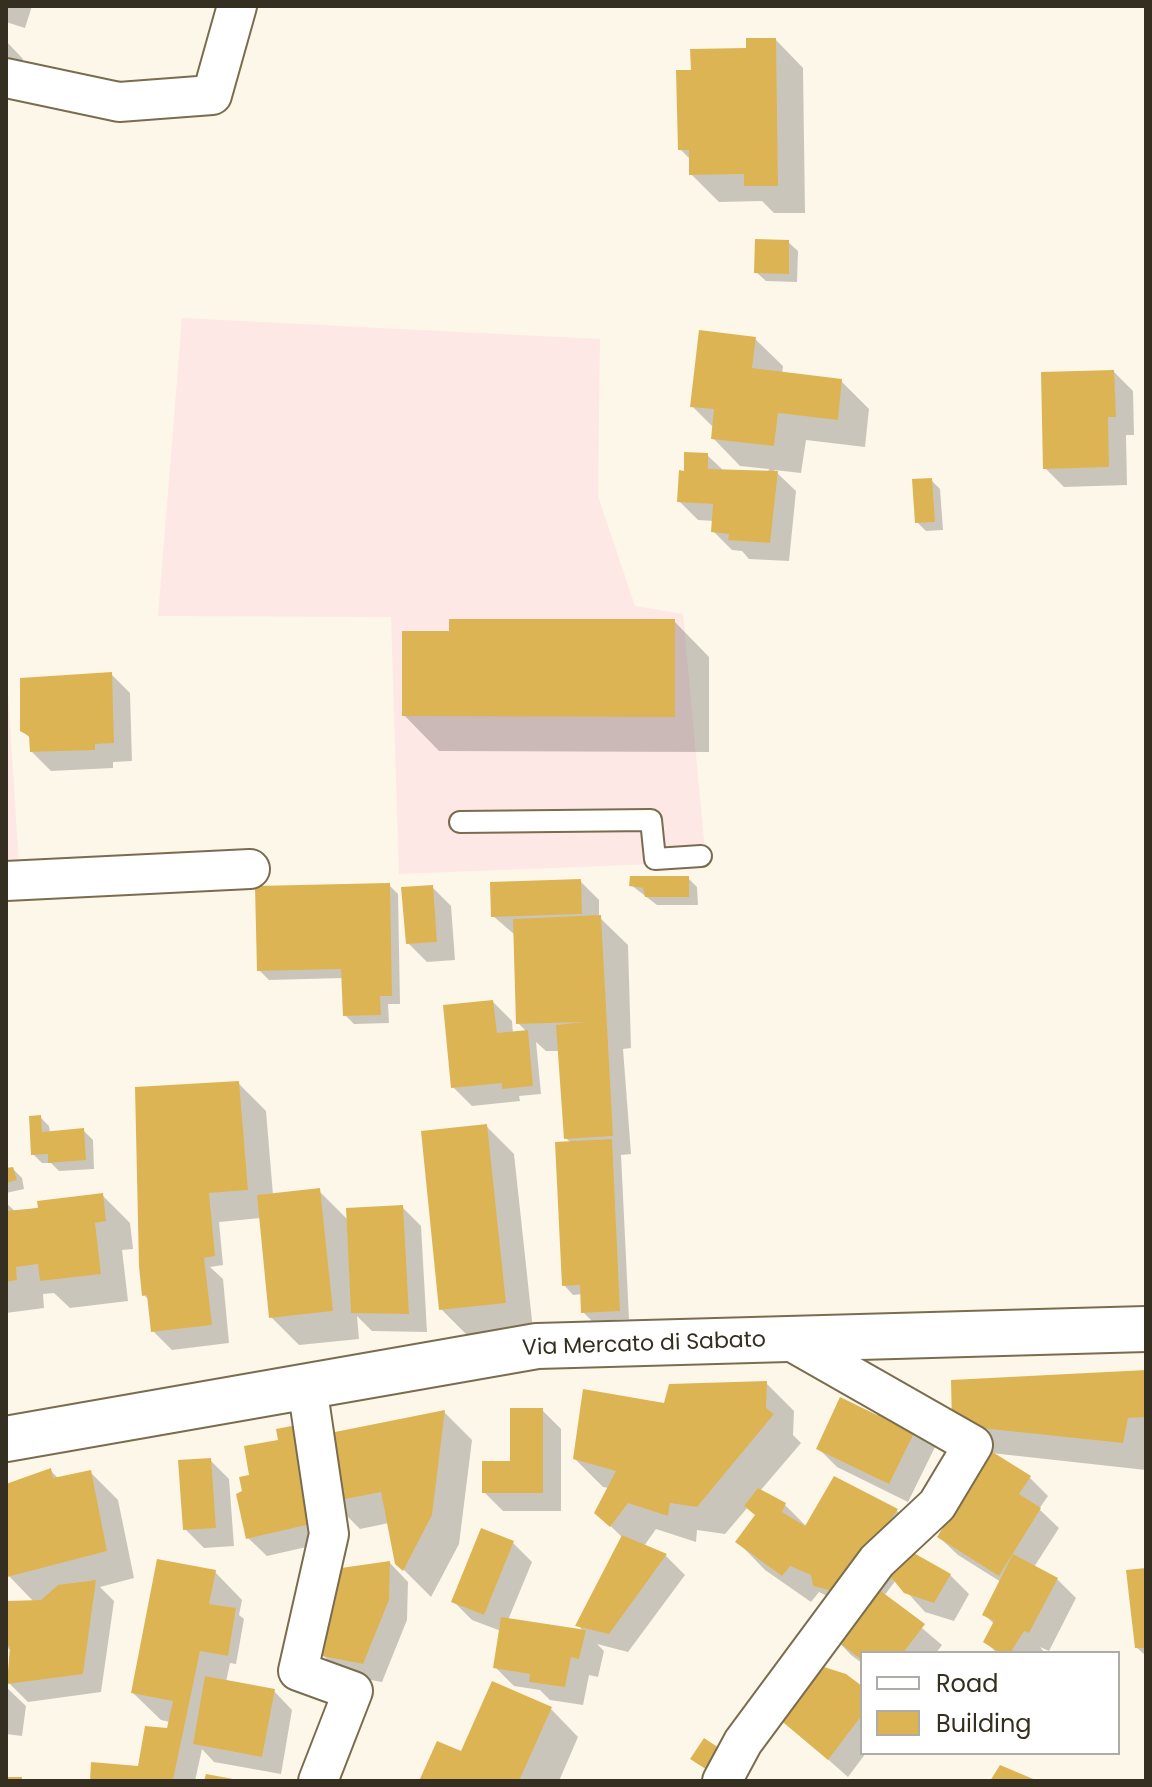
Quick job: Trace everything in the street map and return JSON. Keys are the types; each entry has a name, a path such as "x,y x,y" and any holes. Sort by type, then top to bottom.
{"street":[{"path":"6,78 119,102 212,95 237,6"},
{"path":"6,881 250,869"},
{"name":"Via Mercato di Sabato","path":"6,1439 537,1346 1146,1329"},
{"path":"722,1781 743,1742 868,1573 937,1505 973,1445 787,1339"},
{"path":"307,1386 329,1534 298,1671 353,1691 318,1781"}],"lane":[{"path":"460,822 651,820 655,859 701,856"}],"shaded area":[{"path":"182,318 600,339 598,496 635,606 683,614 706,862 399,874 391,617 158,616"},
{"path":"6,660 20,882 6,883"}],"building":[{"path":"746,38 776,38 778,186 744,186 744,174 689,175 689,150 678,150 676,70 691,70 690,49 746,48"},
{"path":"755,239 789,240 789,274 754,273"},
{"path":"699,330 756,337 752,368 842,379 838,420 778,413 774,446 711,439 714,409 690,407"},
{"path":"1114,370 1116,417 1108,417 1109,467 1043,469 1041,372"},
{"path":"684,452 708,453 708,469 778,471 770,543 728,540 729,534 711,532 713,504 677,502 679,470 684,471"},
{"path":"932,478 935,522 915,523 912,479"},
{"path":"449,619 675,619 675,717 402,716 402,631 449,631"},
{"path":"112,672 114,743 95,744 95,750 30,752 29,736 20,731 20,678"},
{"path":"630,876 689,876 689,897 645,897 643,888 629,886"},
{"path":"581,879 582,914 491,917 490,882"},
{"path":"390,883 392,996 380,996 381,1015 343,1016 341,969 257,971 255,886"},
{"path":"433,885 437,942 406,944 401,887"},
{"path":"601,915 613,1136 564,1139 556,1025 584,1022 516,1024 513,919"},
{"path":"493,1000 497,1033 528,1030 533,1086 502,1089 502,1083 451,1088 443,1005"},
{"path":"239,1081 248,1190 209,1193 215,1256 204,1258 212,1325 151,1332 147,1295 142,1296 139,1266 135,1087"},
{"path":"41,1115 42,1132 84,1128 86,1160 48,1163 48,1154 31,1155 29,1116"},
{"path":"487,1124 506,1303 439,1310 421,1131"},
{"path":"612,1139 620,1311 581,1313 580,1285 562,1286 555,1142"},
{"path":"13,1167 17,1180 6,1183 6,1168"},
{"path":"320,1188 333,1311 269,1318 257,1195"},
{"path":"103,1193 106,1221 95,1223 101,1274 40,1281 38,1264 16,1267 17,1280 6,1282 6,1211 38,1208 37,1201"},
{"path":"403,1205 409,1314 351,1313 346,1208"},
{"path":"1146,1370 1146,1417 1128,1418 1123,1443 952,1425 951,1380"},
{"path":"767,1381 766,1408 774,1414 697,1507 670,1503 668,1516 628,1503 610,1527 594,1513 616,1471 573,1459 583,1389 664,1403 669,1384"},
{"path":"840,1397 877,1415 880,1406 918,1425 889,1484 816,1449"},
{"path":"510,1408 543,1408 543,1493 482,1493 482,1461 510,1461"},
{"path":"445,1410 432,1515 403,1571 395,1564 381,1492 330,1502 320,1435"},
{"path":"302,1424 319,1522 246,1539 236,1494 242,1491 239,1477 249,1475 244,1446 278,1440 276,1429"},
{"path":"991,1451 1031,1476 1019,1494 1041,1508 999,1576 937,1537"},
{"path":"211,1458 216,1528 183,1530 178,1460"},
{"path":"51,1468 53,1478 91,1470 107,1551 7,1577 6,1484"},
{"path":"834,1476 898,1509 840,1593 813,1586 811,1575 790,1566 782,1576 735,1542 755,1515 744,1506 758,1488 786,1503 782,1512 805,1526"},
{"path":"481,1528 514,1541 484,1615 451,1602"},
{"path":"622,1535 667,1554 609,1634 575,1626"},
{"path":"912,1552 951,1574 934,1603 904,1593 887,1572"},
{"path":"1013,1554 1058,1578 1029,1633 1024,1631 1012,1650 1015,1651 997,1651 983,1642 994,1621 982,1615"},
{"path":"157,1559 216,1570 209,1604 236,1608 228,1656 200,1651 173,1780 90,1781 91,1762 138,1766 145,1726 167,1728 173,1701 131,1693"},
{"path":"390,1561 389,1600 363,1664 322,1656 334,1569"},
{"path":"1146,1568 1146,1648 1135,1648 1126,1570"},
{"path":"96,1580 83,1674 7,1684 10,1646 6,1646 6,1601 41,1600 58,1585"},
{"path":"870,1583 925,1624 905,1651 860,1651 860,1658 830,1636"},
{"path":"501,1617 586,1630 579,1659 571,1657 565,1687 529,1682 530,1674 493,1668"},
{"path":"824,1667 846,1674 860,1684 860,1718 828,1760 778,1718"},
{"path":"205,1676 275,1689 262,1757 193,1744"},
{"path":"492,1681 552,1707 519,1781 419,1781 437,1741 461,1751"},
{"path":"704,1738 725,1752 712,1773 690,1759"},
{"path":"1000,1765 1038,1781 990,1781"},
{"path":"206,1774 233,1779 233,1781 204,1781"},
{"path":"6,1777 22,1777 22,1781 6,1781"}]}
